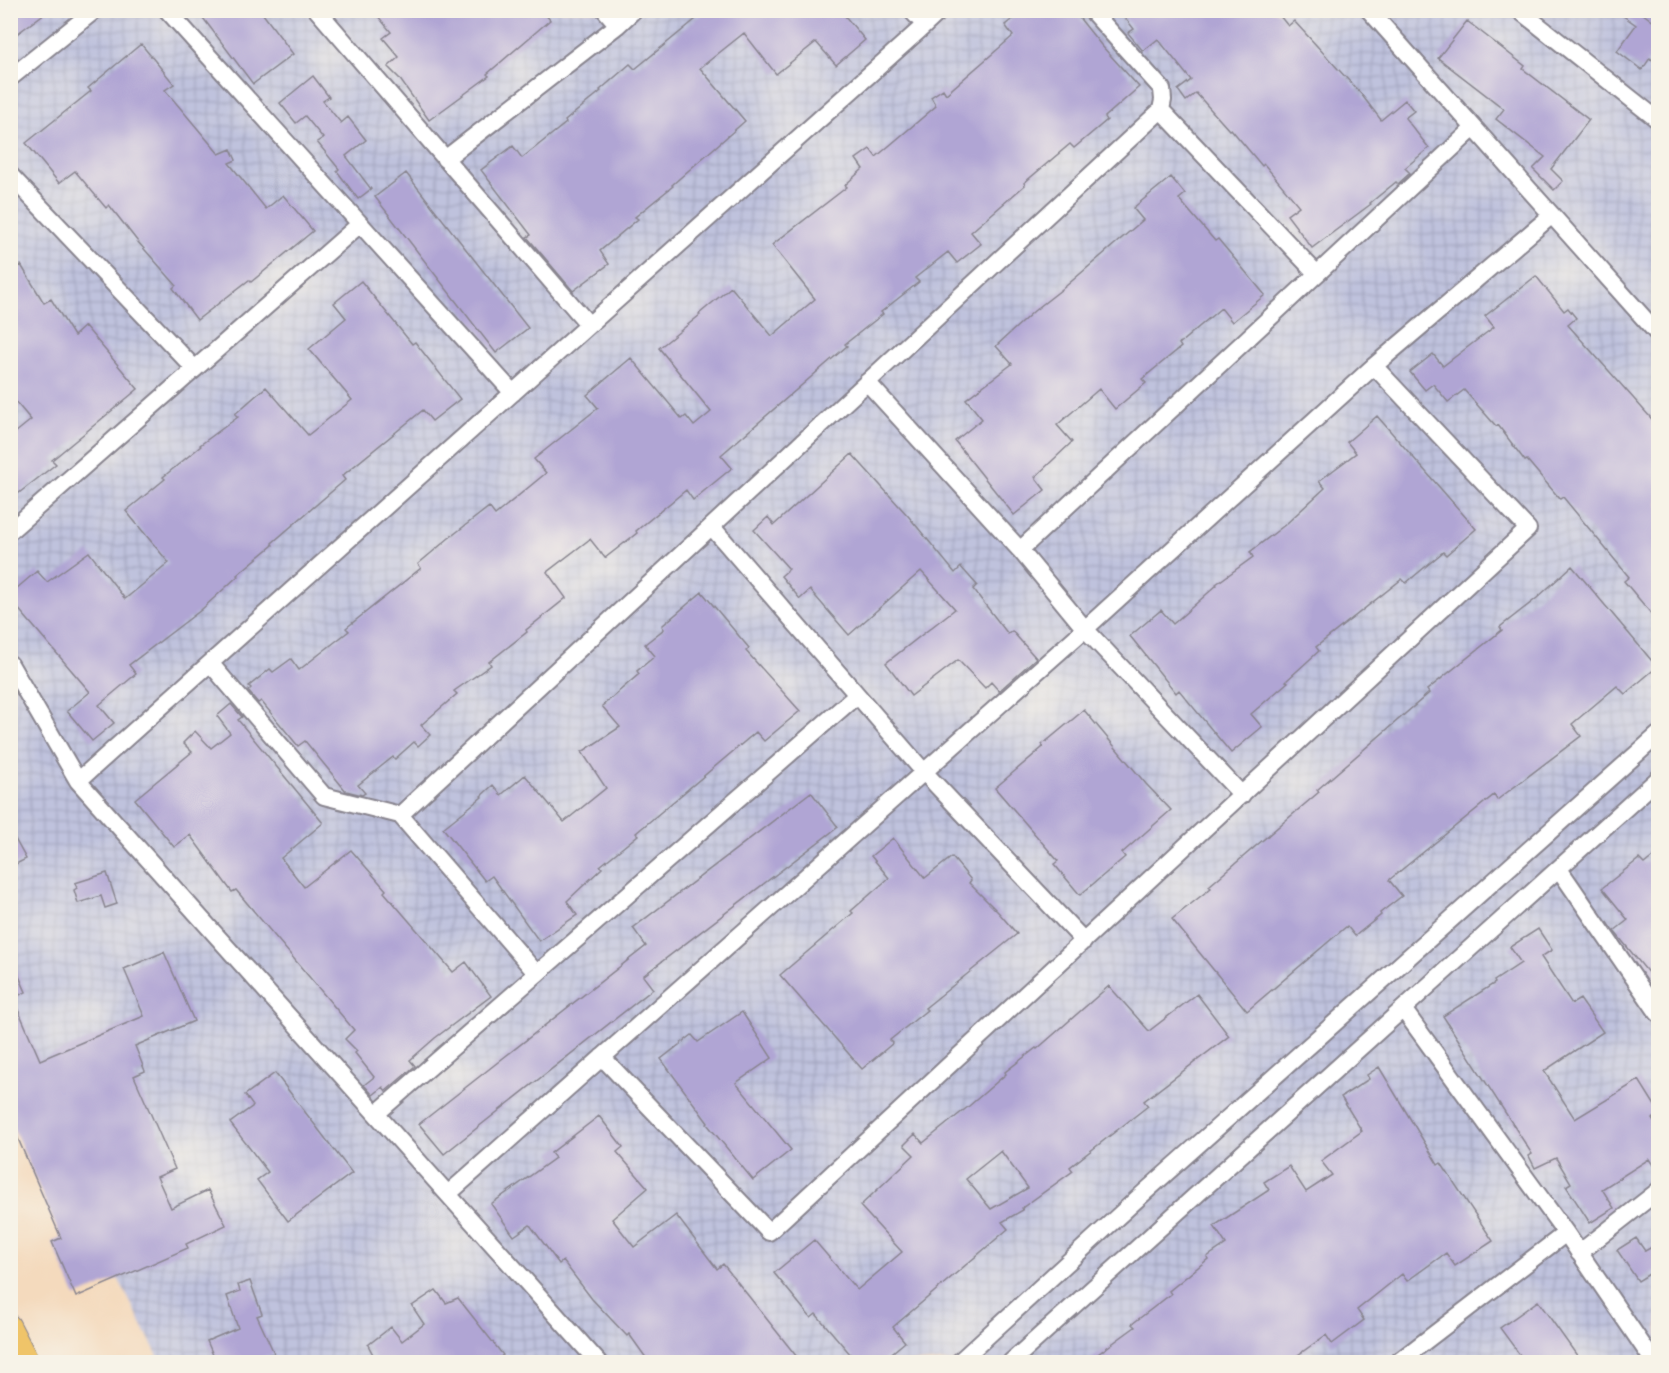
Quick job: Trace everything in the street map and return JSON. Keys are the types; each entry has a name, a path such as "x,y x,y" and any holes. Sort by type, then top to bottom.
{"main road":[{"path":"10,1325 29,1362"}],"street":[{"path":"10,78 95,10"},
{"path":"167,10 513,393"},
{"path":"317,10 589,325"},
{"path":"605,10 618,25"},
{"path":"445,159 618,25 634,10"},
{"path":"911,10 925,25"},
{"path":"78,781 941,10"},
{"path":"400,815 1161,110 1163,100 1161,89 1091,10"},
{"path":"1369,10 1659,334"},
{"path":"1519,10 1659,120"},
{"path":"1161,110 1317,274"},
{"path":"1020,550 1474,128"},
{"path":"10,175 195,369"},
{"path":"448,1194 1085,629 1374,366 1552,215"},
{"path":"10,531 360,224"},
{"path":"602,1057 768,1232 1528,529 1374,366"},
{"path":"867,382 1020,550 1085,629 1242,795"},
{"path":"711,526 924,772 1084,941"},
{"path":"210,663 324,796 400,815 537,974"},
{"path":"10,664 78,781 598,1362"},
{"path":"376,1114 857,695"},
{"path":"959,1362 1137,1199 1659,735"},
{"path":"1011,1362 1659,779"},
{"path":"1559,869 1659,1013"},
{"path":"1403,1009 1566,1233 1654,1362"},
{"path":"1579,1253 1659,1191"},
{"path":"1398,1362 1566,1233"}],"shaded area":[{"path":"11,11 1658,11 1658,1362 161,1362 11,1069"}],"building":[{"path":"10,10 49,10 10,39"},
{"path":"197,10 260,10 293,54 253,84"},
{"path":"373,10 542,10 550,20 487,74 489,76 429,120 399,78 388,67 399,57 383,38 391,32"},
{"path":"707,10 840,10 865,40 836,65 816,42 776,74 744,33 700,68 745,121 635,217 638,219 600,251 609,264 573,291 527,237 531,235 481,170 513,146 522,158 566,123 565,121 630,64 635,69"},
{"path":"1024,10 1073,10 1139,87 1105,117 1107,120 1074,148 1070,144 971,232 981,244 957,263 948,252 915,278 919,282 881,312 883,314 845,344 847,346 721,455 732,468 693,500 686,490 605,558 590,539 547,572 566,598 489,662 491,665 454,691 457,694 421,725 430,735 418,746 414,742 395,759 393,757 358,785 365,793 362,795 346,791 305,741 298,746 261,701 258,703 248,691 251,688 249,686 270,669 273,672 291,659 299,670 349,631 346,628 421,568 418,564 449,538 489,507 495,515 546,473 534,459 598,408 587,395 631,358 682,419 686,416 694,426 711,412 659,348 731,287 772,336 815,299 772,245 847,187 845,185 863,169 856,159 870,149 876,157 936,106 931,97 943,89 946,94 1013,36 1005,25"},
{"path":"1119,10 1275,10 1288,26 1294,21 1361,94 1381,120 1405,100 1414,111 1405,118 1429,148 1405,168 1410,173 1398,184 1396,182 1371,204 1312,248 1287,215 1299,206 1264,164 1262,166 1231,129 1229,130 1196,93 1186,101 1178,90 1191,80 1158,39 1143,51 1128,33 1134,29"},
{"path":"1615,10 1638,10 1659,26 1659,65 1650,58 1642,70 1617,51 1636,25"},
{"path":"1467,21 1525,66 1523,69 1589,120 1551,169 1563,181 1554,190 1533,169 1545,157 1496,119 1504,109 1438,58"},
{"path":"141,44 174,84 165,90 219,154 231,149 236,160 229,163 266,209 283,195 313,231 251,282 249,280 197,320 173,288 176,285 109,205 106,208 75,171 59,183 26,143 91,91 88,88"},
{"path":"313,76 329,97 323,101 341,123 348,117 366,140 346,156 371,189 358,199 337,171 339,169 317,142 323,138 305,116 296,123 280,103"},
{"path":"406,173 528,328 496,353 375,197"},
{"path":"1171,177 1185,194 1179,199 1215,241 1218,239 1265,295 1232,322 1221,308 1179,344 1181,347 1142,379 1146,383 1115,409 1099,389 1057,425 1072,442 1035,477 1045,490 1014,515 955,441 982,419 966,399 1012,364 996,346 1034,311 1143,220 1133,208"},
{"path":"21,265 44,303 51,299 74,336 85,326 138,389 52,460 56,464 10,500 10,437 31,420 10,395 10,272"},
{"path":"1536,276 1564,311 1568,308 1576,318 1568,325 1659,427 1659,623 1624,581 1629,577 1563,497 1560,499 1527,460 1525,461 1498,425 1496,426 1464,390 1448,402 1433,384 1425,390 1410,372 1433,354 1443,366 1494,327 1485,316"},
{"path":"361,281 412,344 415,342 460,399 432,421 423,410 342,476 345,480 272,543 273,545 237,575 201,610 129,665 136,674 99,705 114,723 92,741 67,711 90,692 10,599 10,594 37,571 47,582 89,552 125,599 169,563 126,511 165,479 163,477 200,445 238,417 235,414 266,387 308,435 352,400 309,349 346,318 334,303"},
{"path":"1377,416 1476,529 1446,555 1443,552 1406,583 1402,579 1316,647 1319,651 1251,714 1262,727 1231,753 1179,690 1176,693 1130,636 1161,610 1173,624 1216,584 1253,557 1250,552 1286,524 1325,488 1319,481 1356,453 1347,442"},
{"path":"852,454 909,517 955,573 961,567 977,585 973,589 1008,634 1012,631 1036,658 999,691 991,682 985,688 958,660 911,696 886,663 955,609 921,571 849,635 810,590 800,599 781,576 789,569 754,530 768,517 774,525"},
{"path":"1572,566 1657,667 1625,694 1617,686 1572,724 1581,736 1497,800 1494,795 1389,880 1402,896 1380,913 1381,915 1355,936 1347,926 1247,1011 1172,919 1211,888 1209,886 1319,792 1317,790 1429,693 1427,690 1502,630 1500,627"},
{"path":"702,592 749,648 746,651 800,711 764,741 756,732 636,833 638,835 600,866 602,868 567,901 577,915 539,941 492,876 485,881 443,828 482,797 493,785 501,795 525,775 564,822 606,788 582,752 620,727 602,706 639,674 637,671 655,656 645,644 664,629 662,626"},
{"path":"231,704 242,717 238,720 323,823 281,858 304,887 351,850 453,972 466,962 491,996 410,1060 415,1066 386,1091 383,1087 373,1095 364,1085 374,1077 355,1053 357,1051 345,1039 354,1030 236,890 232,892 190,835 174,847 135,799 192,752 183,743 195,731 211,748 230,733 217,716"},
{"path":"1084,710 1171,810 1122,853 1125,857 1080,895 1054,864 1058,861 995,788"},
{"path":"811,792 838,827 643,976 653,989 444,1154 419,1124 646,946 633,928"},
{"path":"10,830 26,859 10,867"},
{"path":"893,838 925,878 952,857 971,880 969,883 1017,934 925,1008 927,1010 890,1040 893,1043 862,1069 780,975 853,913 851,911 889,878 871,856"},
{"path":"1659,852 1659,986 1614,931 1628,920 1602,888 1639,859 1644,864"},
{"path":"107,873 117,904 105,908 101,896 78,903 74,890 77,888 75,883"},
{"path":"1538,929 1552,950 1541,957 1572,1004 1580,999 1603,1032 1544,1071 1575,1119 1639,1080 1659,1112 1659,1116 1652,1119 1659,1129 1659,1174 1649,1159 1602,1189 1614,1208 1590,1223 1566,1186 1571,1183 1556,1158 1535,1168 1529,1156 1532,1154 1443,1016 1495,983 1494,981 1521,963 1510,947"},
{"path":"164,952 194,1021 135,1046 145,1071 134,1076 175,1169 157,1177 171,1208 208,1190 226,1225 186,1244 188,1248 76,1297 52,1242 61,1238 10,1120 10,956 26,992 13,998 40,1060 144,1016 124,969"},
{"path":"1109,986 1149,1031 1197,994 1229,1036 1144,1101 1148,1106 1070,1167 1073,1171 1022,1208 1023,1210 1002,1222 1008,1229 893,1327 905,1342 881,1362 857,1362 816,1314 811,1318 774,1273 814,1240 857,1290 902,1252 860,1206 914,1155 904,1145 915,1134 923,1143 1006,1074 1005,1072 1037,1049","holes":["1001,1151 1028,1188 991,1209 966,1179"]},
{"path":"742,1012 772,1058 736,1083 791,1150 753,1180 707,1124 661,1059 692,1035 698,1042"},
{"path":"1379,1067 1438,1165 1441,1163 1493,1241 1455,1266 1446,1253 1407,1281 1402,1274 1357,1310 1364,1320 1332,1344 1326,1335 1288,1362 1087,1362 1135,1327 1132,1324 1171,1294 1169,1291 1208,1259 1207,1257 1226,1244 1214,1226 1269,1190 1264,1182 1289,1166 1306,1192 1332,1175 1321,1161 1362,1131 1341,1097 1369,1079 1367,1075"},
{"path":"275,1073 352,1173 288,1221 257,1180 268,1172 230,1123 253,1106 245,1095"},
{"path":"599,1116 623,1147 617,1152 648,1188 612,1219 634,1247 676,1215 717,1269 723,1264 801,1362 649,1362 629,1334 627,1336 592,1299 563,1261 559,1264 530,1225 514,1236 491,1204 555,1158 551,1153"},
{"path":"1636,1238 1645,1251 1659,1243 1659,1268 1638,1281 1617,1250"},
{"path":"250,1281 262,1314 257,1316 274,1353 250,1362 216,1362 207,1341 238,1328 227,1296 240,1291 238,1285"},
{"path":"436,1290 446,1303 458,1298 503,1355 494,1362 377,1362 368,1345 391,1327 402,1341 424,1324 412,1306"},
{"path":"1538,1301 1578,1357 1570,1362 1525,1362 1500,1328"}]}
